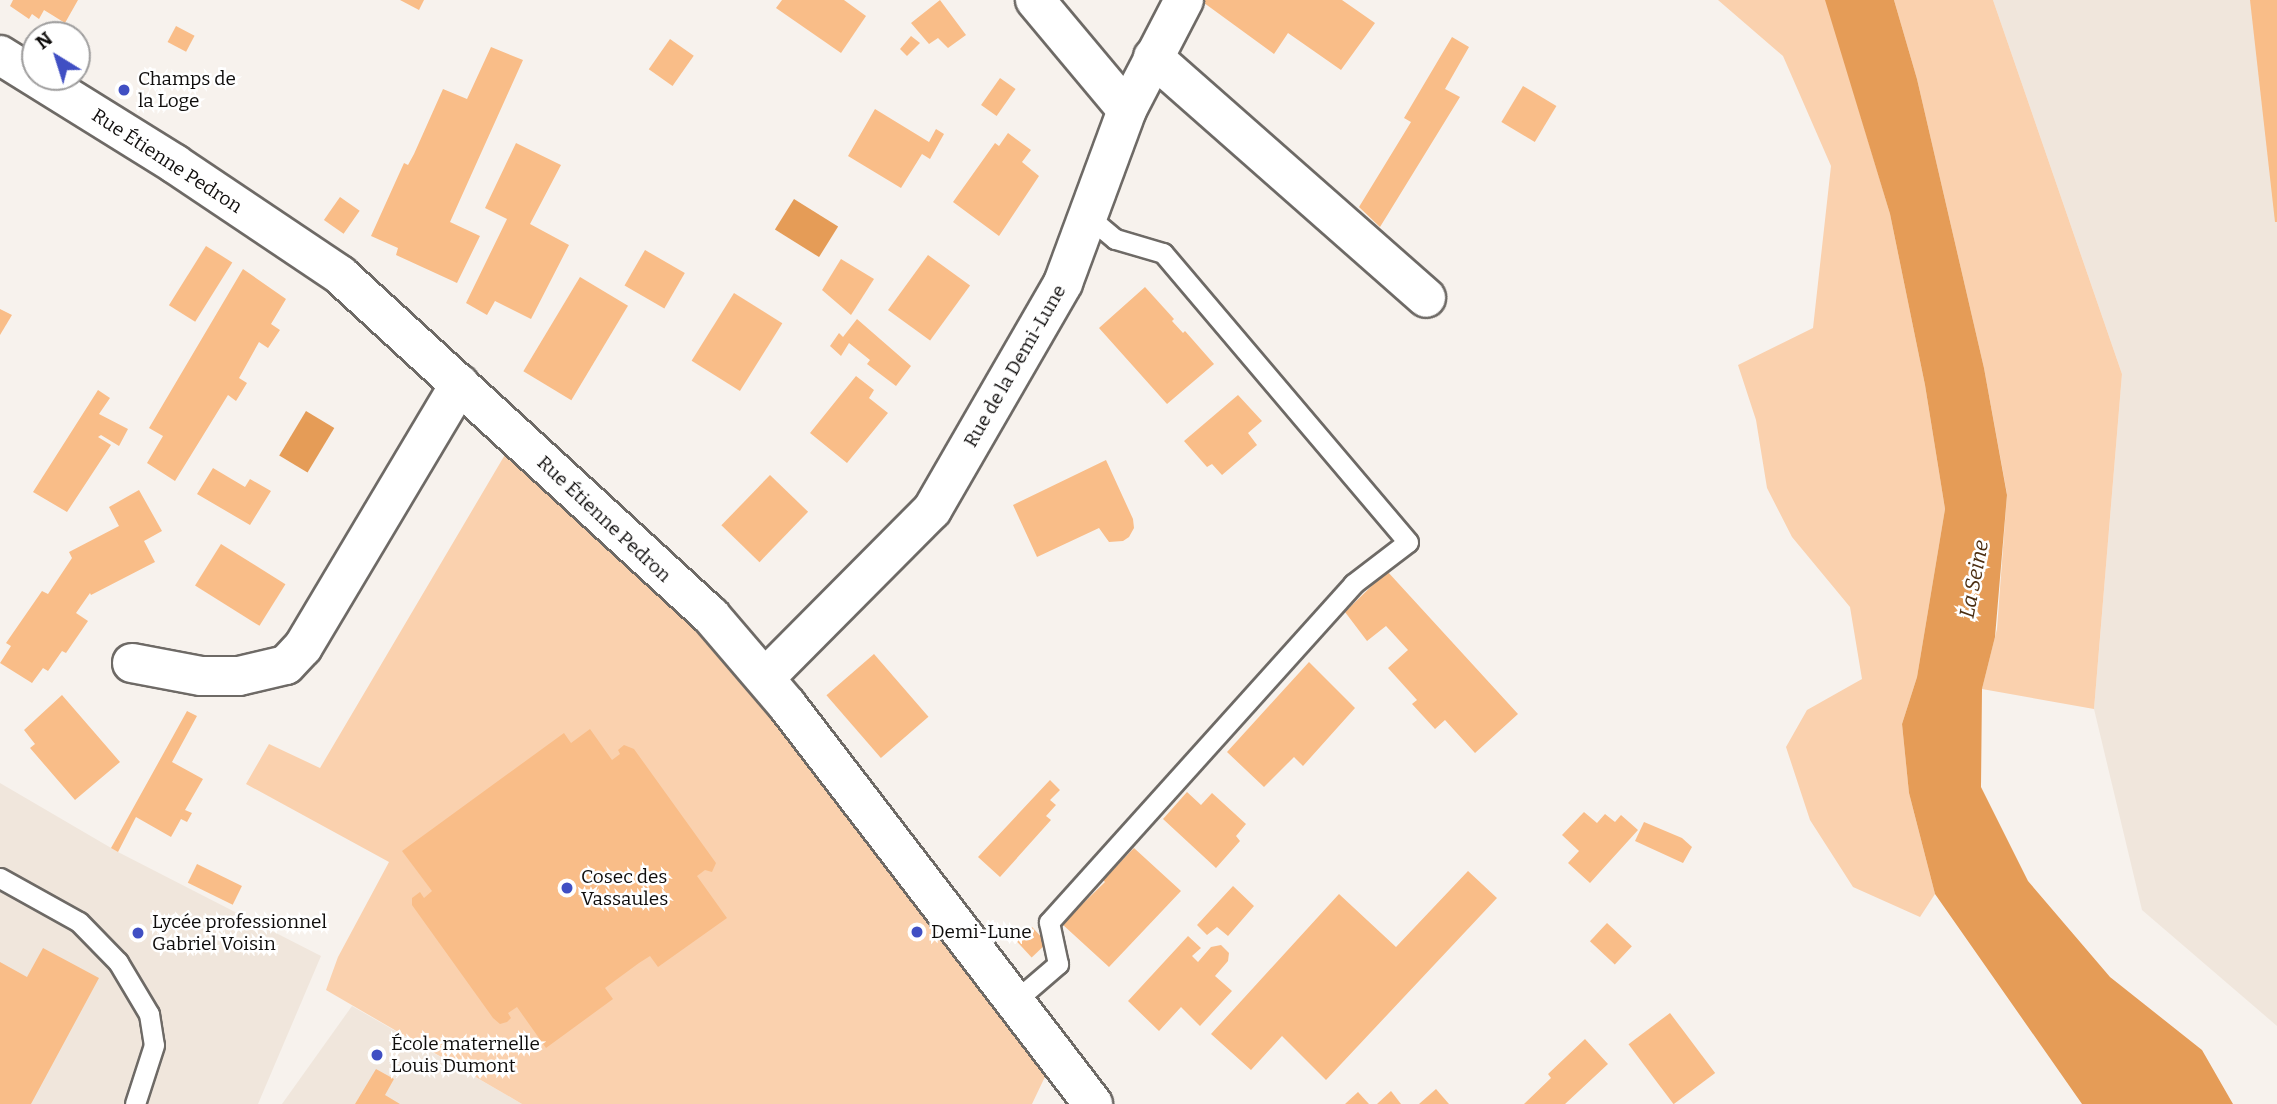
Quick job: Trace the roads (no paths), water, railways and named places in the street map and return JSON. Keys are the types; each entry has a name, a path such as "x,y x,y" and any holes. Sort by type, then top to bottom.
{"street":[{"path":"1035,0 1127,110"},
{"name":"Rue de la Demi-Lune","path":"765,678 932,510 1063,282 1127,110 1184,0"},
{"name":"Rue Étienne Pedron","path":"0,55 175,164 340,275 712,617 765,678 1093,1104"},
{"path":"1153,57 1426,298"},
{"path":"132,663 201,676 239,676 286,665 303,647 460,384"}],"lane":[{"path":"1015,1002 1058,964 1049,922 1353,584 1408,542 1164,253 1115,239 1088,216"},
{"path":"0,878 79,922 124,972 149,1014 154,1045 135,1104"}],"water":[{"name":"La Seine","path":"1825,0 1894,0 1917,79 1984,368 2007,495 1995,637 1982,689 1981,787 2028,881 2110,977 2202,1050 2233,1104 2082,1104 1935,894 1909,793 1902,724 1917,677 1945,509 1925,385 1890,214"},
{"path":"794,199 838,227 819,257 775,230"},
{"path":"306,411 334,428 308,473 279,456"}],"place":[{"name":"Champs de la Loge","path":"124,90"},
{"name":"Cosec des Vassaules","path":"567,888"},
{"name":"Demi-Lune","path":"917,932"},
{"name":"Lycée professionnel Gabriel Voisin","path":"138,933"},
{"name":"École maternelle Louis Dumont","path":"377,1055"}]}
